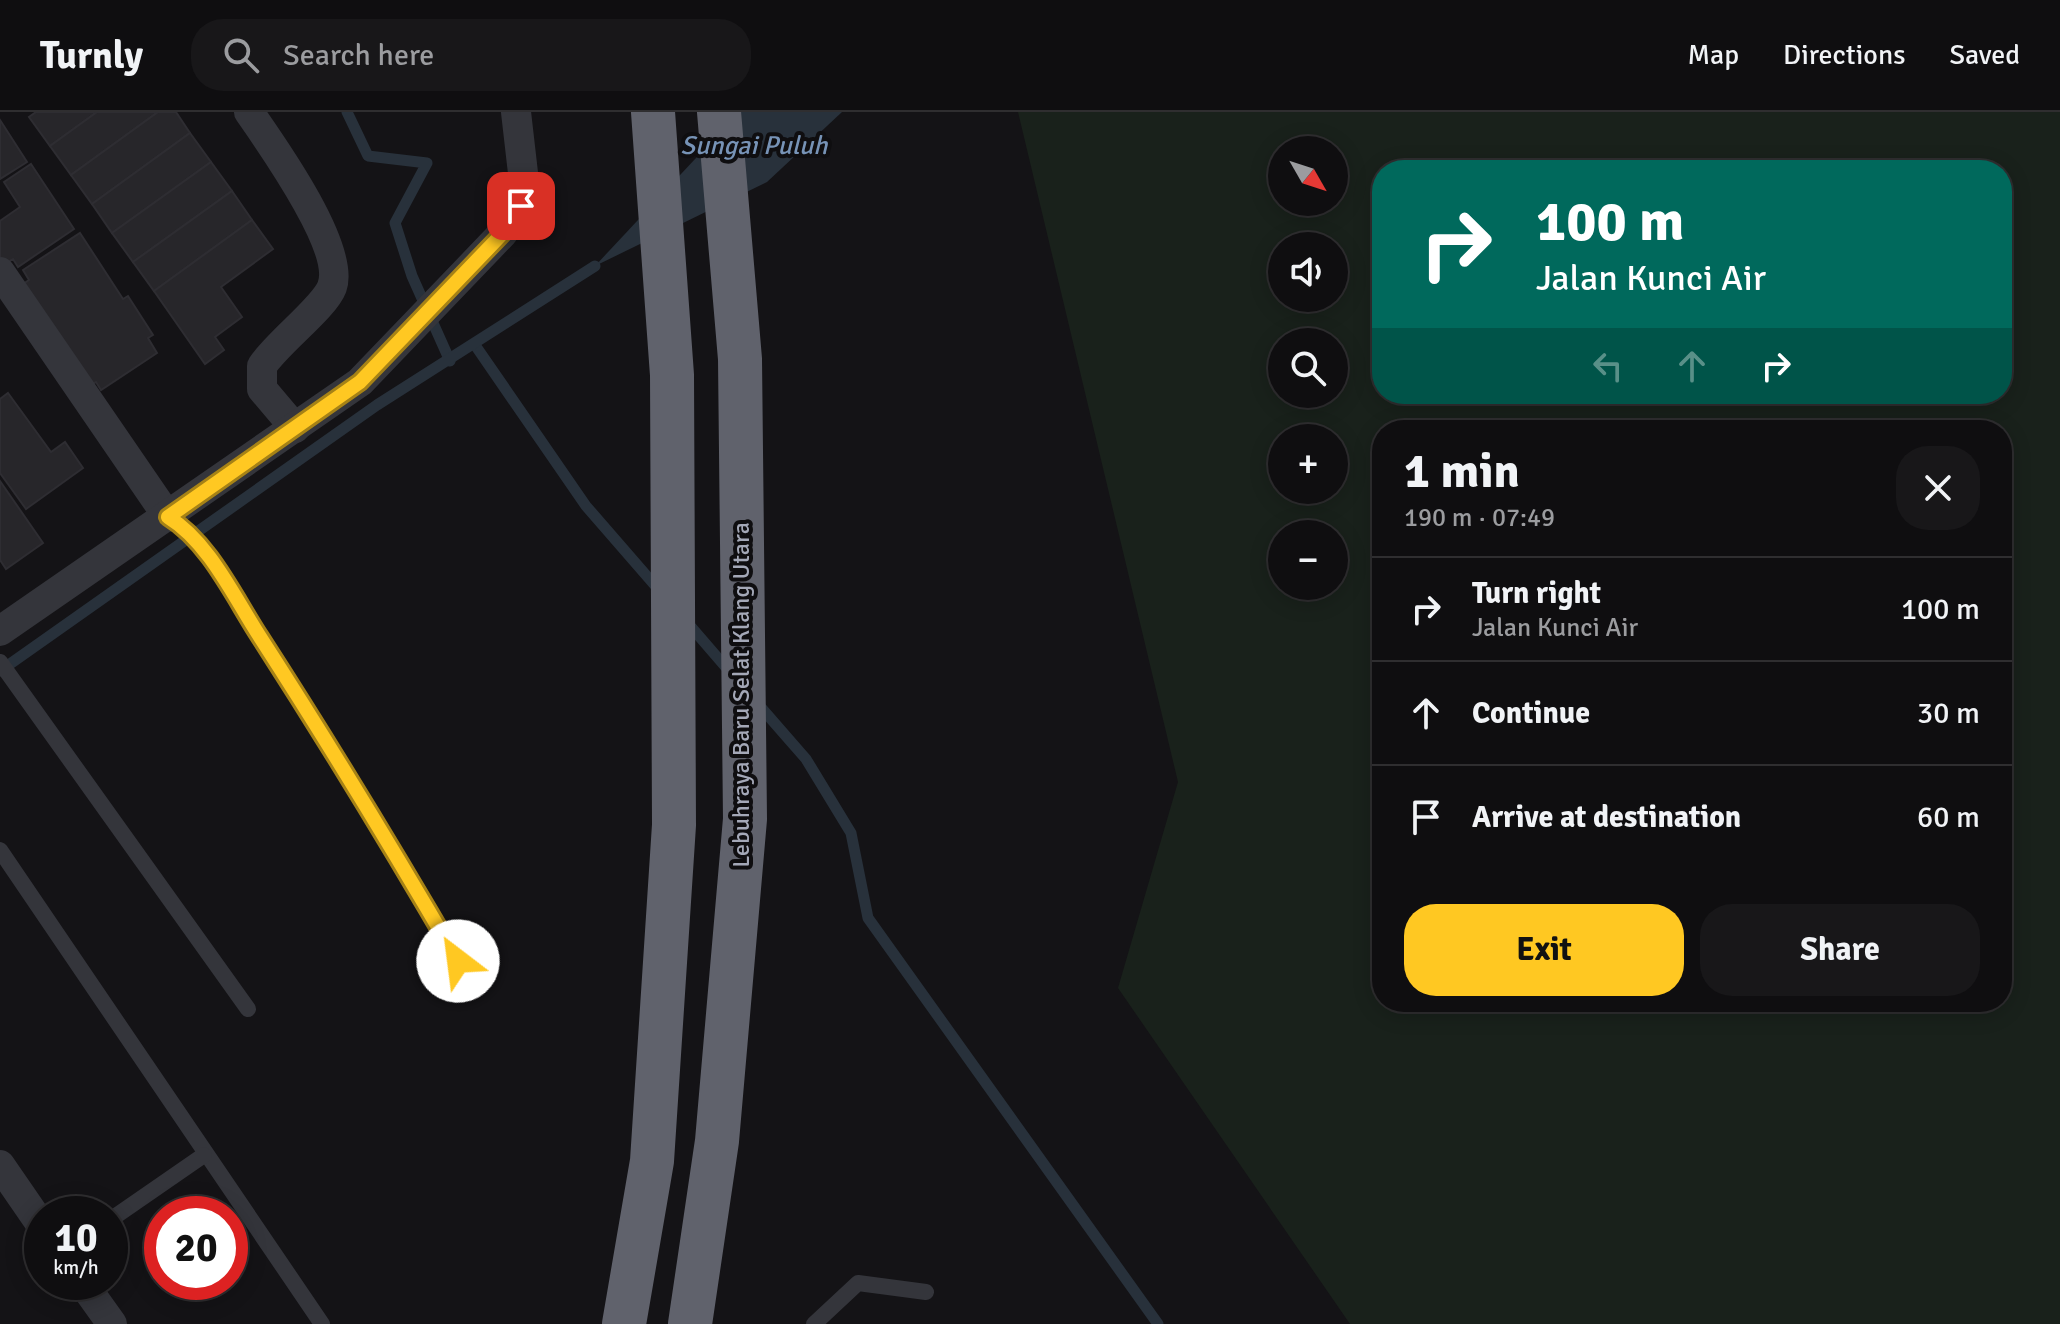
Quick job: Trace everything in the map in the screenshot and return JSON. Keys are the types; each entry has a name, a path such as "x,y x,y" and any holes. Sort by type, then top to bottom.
{"highway":[{"path":"624,1324 652,1161 674,825 672,375 653,112"},
{"name":"Lebuhraya Baru Selat Klang Utara","path":"690,1324 717,1141 745,819 740,359 719,112"}],"street":[{"path":"249,112 293,174 335,264 332,288 262,366 262,389 295,428"},
{"path":"4,620 178,523 295,428 360,382 503,233 521,206 523,173 516,112"},
{"path":"0,272 178,523"},
{"path":"0,1165 24,1200"},
{"path":"95,1300 112,1324"}],"lane":[{"path":"178,523 220,576 360,791 458,961"},
{"path":"0,662 248,1009"},
{"path":"0,850 204,1155 322,1324"},
{"path":"128,1208 204,1155"},
{"path":"814,1324 858,1283 926,1292"}],"shaded area":[{"path":"1018,112 2060,112 2060,1324 1350,1324 1118,988 1178,782"}],"water":[{"name":"Sungai Puluh","path":"739,112 842,112 767,182 595,266"}],"building":[{"path":"36,112 97,112 50,146 29,117"},
{"path":"97,112 158,112 71,175 50,146"},
{"path":"158,112 176,112 190,133 92,204 71,175"},
{"path":"0,120 27,162 0,179"},
{"path":"190,133 211,162 112,233 92,204"},
{"path":"211,162 232,191 133,262 112,233"},
{"path":"31,164 74,229 18,267 13,259 0,267 0,221 20,207 4,182"},
{"path":"232,191 252,220 154,291 133,262"},
{"path":"252,220 273,249 221,287 242,317 215,337 224,350 205,364 154,291"},
{"path":"80,233 123,299 128,296 153,335 148,338 157,353 101,390 96,382 89,386 23,284 29,280 23,270"},
{"path":"8,393 51,452 65,442 83,468 26,509 0,473 0,399"},
{"path":"0,481 43,543 6,569 0,560"}],"waterway":[{"path":"347,112 368,156 427,163 395,223 412,276 450,361"},
{"path":"0,671 377,405 595,266"},
{"path":"475,345 586,506 659,590"},
{"path":"686,621 730,672"},
{"path":"757,703 806,759 851,833 868,918 1158,1324"}],"route":[{"path":"458,961 360,791 220,576 188,529 168,517 360,382 503,233 521,206"}]}
